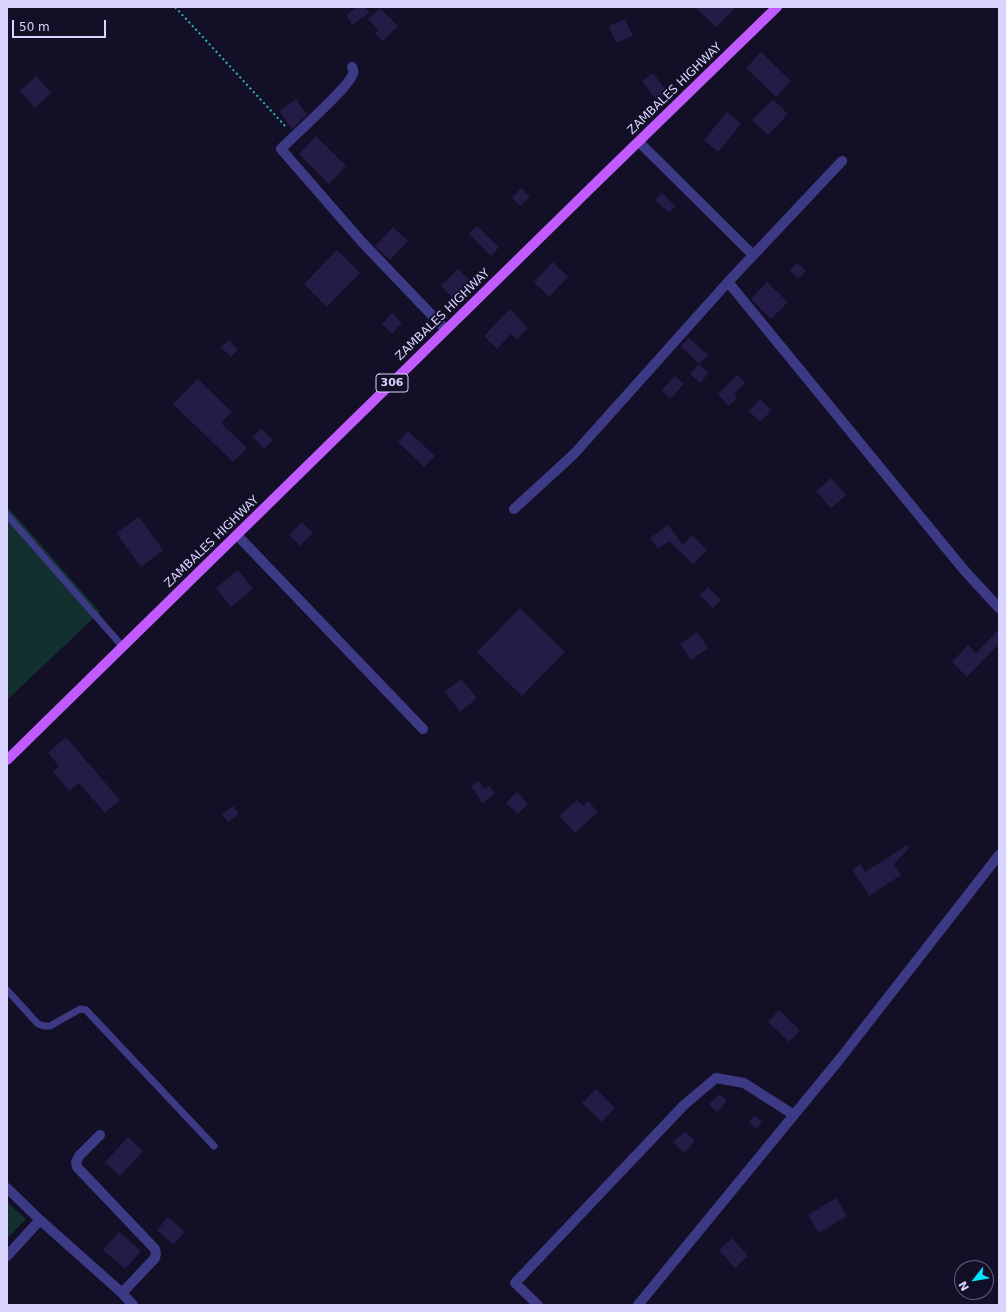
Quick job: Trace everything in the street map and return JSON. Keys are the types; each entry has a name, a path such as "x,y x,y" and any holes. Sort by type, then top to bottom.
{"main road":[{"name":"ZAMBALES HIGHWAY","path":"7,760 777,7"}],"street":[{"path":"352,67 353,74 350,80 280,149 361,241 446,330"},
{"path":"639,142 753,255"},
{"path":"514,509 574,454 728,282 842,161"},
{"path":"728,282 964,570 999,608"},
{"path":"237,535 423,729"},
{"path":"638,1305 844,1054 999,855"},
{"path":"538,1305 515,1283 684,1105 716,1078 744,1083 794,1115"},
{"path":"100,1136 79,1156 76,1162 78,1167 154,1249 156,1254 156,1258 122,1293"},
{"path":"7,1188 40,1220 122,1293 133,1305"},
{"path":"7,1256 40,1220"}],"lane":[{"path":"9,520 123,647"},
{"path":"7,990 38,1024 44,1026 50,1026 80,1009 86,1010 214,1146"}],"path":[{"path":"175,7 294,135"}],"green space":[{"path":"7,506 100,612 7,700"},
{"path":"7,1202 26,1219 7,1239"}],"building":[{"path":"357,7 365,7 369,13 352,25 346,15"},
{"path":"695,7 736,7 716,27"},
{"path":"380,8 398,26 383,41 375,33 378,30 368,19"},
{"path":"625,19 633,36 616,43 609,26"},
{"path":"761,52 791,81 776,97 746,68"},
{"path":"653,73 668,93 657,101 642,81"},
{"path":"36,76 51,93 35,108 20,91"},
{"path":"296,99 307,115 292,129 279,111"},
{"path":"773,99 788,114 768,135 752,120"},
{"path":"727,112 741,124 718,152 704,140"},
{"path":"316,136 346,166 329,184 299,154"},
{"path":"521,188 530,197 520,206 512,198"},
{"path":"662,193 676,206 669,213 655,200"},
{"path":"477,226 499,247 491,256 469,234"},
{"path":"393,227 408,241 390,260 375,246"},
{"path":"337,250 360,273 327,307 304,284"},
{"path":"553,262 568,277 549,297 534,282"},
{"path":"797,263 806,271 798,279 790,270"},
{"path":"458,269 472,282 455,300 441,286"},
{"path":"767,282 788,302 771,319 751,299"},
{"path":"510,309 528,328 517,339 511,334 497,349 484,336"},
{"path":"392,313 402,323 392,334 382,324"},
{"path":"689,338 708,355 699,364 681,346"},
{"path":"229,340 238,350 231,357 221,347"},
{"path":"699,364 709,373 700,383 690,374"},
{"path":"737,375 745,383 734,394 737,398 729,406 718,394"},
{"path":"675,376 684,384 670,399 662,390"},
{"path":"198,379 232,412 221,423 247,448 233,462 173,404"},
{"path":"760,399 772,410 760,422 749,411"},
{"path":"261,429 273,440 264,449 253,437"},
{"path":"408,431 435,456 424,467 398,442"},
{"path":"831,478 846,495 831,508 816,491"},
{"path":"139,517 163,550 141,567 116,533"},
{"path":"302,522 313,533 300,546 289,535"},
{"path":"668,525 683,545 692,535 707,550 693,564 669,541 658,549 650,538"},
{"path":"238,570 253,589 231,607 216,588"},
{"path":"708,587 721,600 713,608 700,595"},
{"path":"520,608 565,652 522,696 477,652"},
{"path":"999,629 999,644 967,677 952,662 968,645 976,653"},
{"path":"697,632 708,648 691,660 680,644"},
{"path":"461,679 477,698 460,712 445,692"},
{"path":"66,737 120,800 105,813 79,783 69,791 53,771 59,766 48,753"},
{"path":"479,781 484,789 490,786 495,794 482,803 471,786"},
{"path":"517,792 528,804 518,814 506,803"},
{"path":"577,800 583,806 588,801 598,812 575,833 559,816"},
{"path":"233,806 239,814 228,822 222,814"},
{"path":"907,845 909,848 894,864 901,875 869,896 852,869 860,864 865,872"},
{"path":"779,1010 800,1030 789,1042 768,1022"},
{"path":"596,1089 615,1108 602,1122 582,1103"},
{"path":"720,1094 727,1101 717,1112 709,1104"},
{"path":"755,1115 762,1122 756,1129 749,1122"},
{"path":"685,1131 695,1141 684,1153 673,1142"},
{"path":"128,1137 143,1151 120,1176 105,1162"},
{"path":"836,1198 847,1216 819,1233 808,1215"},
{"path":"168,1217 185,1232 173,1245 157,1230"},
{"path":"119,1232 141,1251 125,1269 103,1250"},
{"path":"732,1238 748,1256 735,1268 719,1250"}]}
